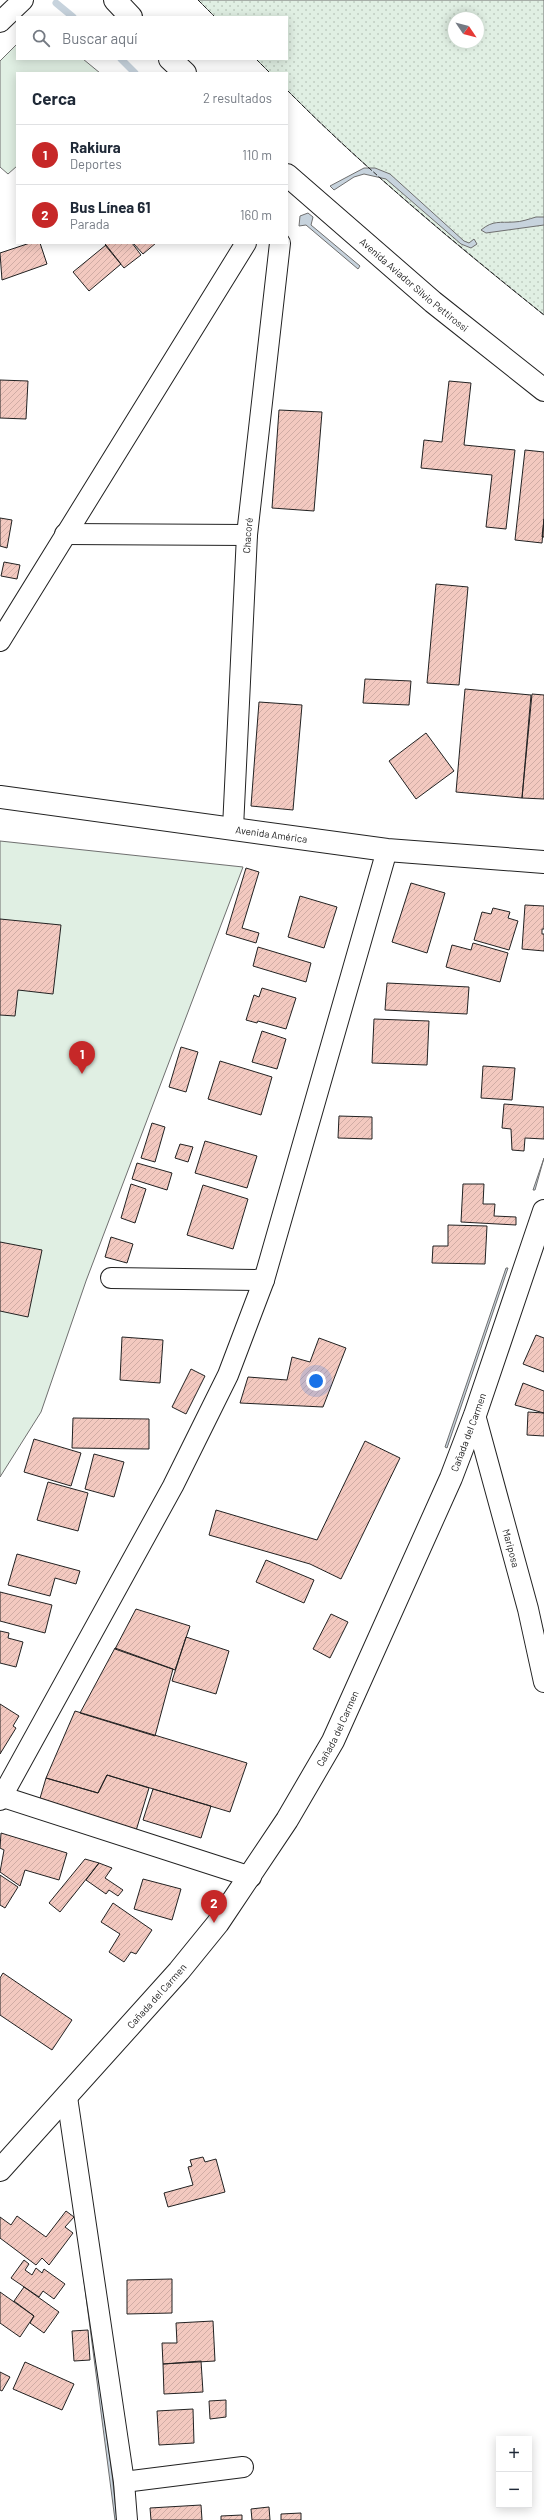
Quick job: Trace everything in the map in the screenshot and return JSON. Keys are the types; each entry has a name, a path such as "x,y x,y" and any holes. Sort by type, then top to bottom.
{"street":[{"path":"0,22 23,0"},
{"path":"114,0 130,16"},
{"path":"171,60 183,72"},
{"name":"Avenida Aviador Silvio Pettirossi","path":"288,177 433,302 544,390"},
{"path":"0,641 245,244"},
{"name":"Chacoré","path":"233,828 247,535 280,244"},
{"path":"65,534 247,535"},
{"name":"Avenida América","path":"0,797 387,850 544,862"},
{"path":"251,1877 1,1797 174,1486 228,1375 264,1280 387,850"},
{"name":"Cañada del Carmen","path":"0,2170 179,1971 218,1924 251,1877 332,1741 423,1543 475,1415 544,1211"},
{"path":"111,1278 264,1280"},
{"name":"Mariposa","path":"475,1415 536,1605 544,1682"},
{"path":"67,2097 124,2482 127,2520"},
{"path":"124,2482 243,2467"}],"green space":[{"path":"198,0 544,0 544,315 412,206 317,120 288,91 288,72 269,72 257,60 288,60 288,16 214,16"},
{"path":"16,45 16,60 84,60 99,72 16,72 16,167 8,174 0,167 0,61"},
{"path":"0,841 243,867 86,1281 41,1412 0,1477"}],"shaded area":[{"path":"364,168 375,168 390,174 464,241 469,243 474,239 477,244 471,248 461,244 386,179 364,174 354,177 334,190 330,186"},
{"path":"308,213 313,217 311,225 360,266 358,269 306,225 299,226 300,216"},
{"path":"536,217 544,217 544,225 486,233 481,230 493,223 519,222"},
{"path":"544,1158 535,1190 533,1190"},
{"path":"506,1268 508,1268 447,1448 445,1447"},
{"path":"65,2135 112,2474 117,2520 115,2520"}],"building":[{"path":"27,244 40,244 47,264 2,280 0,253"},
{"path":"133,244 141,255 124,268 105,245"},
{"path":"134,244 155,244 143,254"},
{"path":"106,245 121,264 89,291 73,272"},
{"path":"0,380 28,381 26,419 0,418"},
{"path":"449,381 471,383 464,445 515,450 506,529 486,527 492,475 421,468 424,440 442,442"},
{"path":"279,410 322,412 314,511 272,508"},
{"path":"525,450 544,452 544,519 542,543 515,540"},
{"path":"0,518 12,520 7,548 0,546"},
{"path":"544,519 544,537 542,537"},
{"path":"4,562 20,565 17,579 1,576"},
{"path":"436,584 468,587 459,685 427,683"},
{"path":"365,679 411,681 409,705 363,703"},
{"path":"465,689 531,695 522,798 456,792"},
{"path":"532,694 544,695 544,799 522,798"},
{"path":"259,702 302,705 293,810 251,806"},
{"path":"426,733 454,771 416,799 389,761"},
{"path":"246,868 259,872 242,928 259,933 256,943 226,934"},
{"path":"411,883 445,893 427,953 392,942"},
{"path":"300,896 337,907 324,948 288,937"},
{"path":"525,905 544,906 544,929 542,929 542,934 544,934 544,951 522,949"},
{"path":"493,908 510,912 508,918 518,921 509,950 474,940 482,912 491,914"},
{"path":"0,919 61,925 53,994 18,990 15,1016 0,1015"},
{"path":"473,943 508,953 500,982 446,967 452,945 471,950"},
{"path":"258,947 311,963 306,982 253,966"},
{"path":"387,983 469,987 467,1014 385,1010"},
{"path":"262,988 296,998 286,1029 258,1021 257,1023 246,1020 254,995 259,997"},
{"path":"374,1019 429,1021 427,1065 372,1063"},
{"path":"262,1031 286,1039 277,1069 252,1062"},
{"path":"181,1047 198,1052 186,1092 169,1087"},
{"path":"220,1061 272,1077 261,1115 208,1099"},
{"path":"483,1066 515,1068 512,1100 481,1098"},
{"path":"504,1104 544,1107 544,1139 525,1138 524,1151 512,1150 511,1129 502,1128"},
{"path":"339,1116 372,1117 372,1139 338,1138"},
{"path":"152,1123 165,1127 155,1162 141,1158"},
{"path":"205,1141 257,1156 247,1188 195,1173"},
{"path":"180,1144 193,1147 188,1162 175,1158"},
{"path":"137,1163 172,1173 167,1190 132,1179"},
{"path":"131,1184 146,1189 135,1223 121,1218"},
{"path":"463,1184 484,1184 483,1204 495,1204 494,1216 516,1217 516,1225 461,1222"},
{"path":"203,1185 248,1199 233,1249 187,1235"},
{"path":"448,1225 487,1226 485,1264 432,1263 433,1246 448,1246"},
{"path":"111,1237 133,1244 127,1263 105,1257"},
{"path":"0,1242 42,1250 28,1317 0,1311"},
{"path":"536,1335 544,1338 544,1372 523,1364"},
{"path":"122,1337 163,1340 160,1383 120,1380"},
{"path":"319,1338 346,1348 323,1407 240,1403 248,1377 287,1380 292,1357 310,1362"},
{"path":"191,1369 205,1376 186,1414 172,1407"},
{"path":"523,1383 544,1391 544,1413 515,1405"},
{"path":"528,1412 544,1413 544,1436 527,1435"},
{"path":"73,1418 149,1419 149,1449 72,1448"},
{"path":"34,1439 81,1453 71,1486 24,1472"},
{"path":"365,1441 400,1458 341,1579 310,1564 209,1535 216,1510 317,1540"},
{"path":"94,1454 124,1462 114,1497 85,1489"},
{"path":"48,1482 88,1493 78,1531 37,1520"},
{"path":"17,1554 80,1571 76,1584 55,1578 50,1596 8,1585"},
{"path":"266,1560 314,1580 304,1603 256,1582"},
{"path":"0,1592 52,1605 45,1633 0,1621"},
{"path":"136,1609 190,1626 175,1670 115,1649"},
{"path":"331,1614 348,1622 330,1658 313,1649"},
{"path":"0,1631 9,1633 8,1638 23,1642 16,1667 0,1663"},
{"path":"186,1637 229,1651 216,1694 172,1681"},
{"path":"115,1648 173,1669 155,1736 80,1713"},
{"path":"0,1704 19,1716 13,1726 16,1728 0,1754"},
{"path":"75,1711 247,1763 230,1812 107,1775 98,1793 46,1778"},
{"path":"107,1775 149,1788 135,1834 38,1805 46,1778 98,1793"},
{"path":"153,1789 211,1806 201,1838 143,1820"},
{"path":"1,1833 67,1853 59,1880 25,1870 20,1886 0,1872 4,1850 0,1848"},
{"path":"85,1859 99,1863 60,1912 49,1903"},
{"path":"99,1863 112,1868 105,1878 123,1890 118,1896 109,1890 106,1894 86,1880"},
{"path":"0,1875 18,1887 5,1908 0,1905"},
{"path":"143,1879 181,1889 172,1920 134,1909"},
{"path":"113,1903 152,1930 136,1954 131,1952 124,1962 109,1952 120,1934 101,1922"},
{"path":"3,1973 72,2020 52,2050 0,2015 0,1978"},
{"path":"203,2157 205,2162 216,2159 225,2192 168,2207 164,2193 193,2185 188,2167 192,2166 190,2160"},
{"path":"66,2211 74,2217 65,2227 73,2233 49,2265 42,2258 36,2265 0,2238 0,2217 11,2225 17,2216 46,2237"},
{"path":"24,2260 29,2264 25,2270 32,2275 36,2268 42,2273 44,2269 65,2284 54,2299 43,2291 39,2297 11,2278"},
{"path":"172,2279 172,2313 127,2314 127,2280"},
{"path":"24,2287 59,2312 44,2333 30,2323 34,2316 14,2301"},
{"path":"0,2292 34,2316 20,2337 0,2323"},
{"path":"213,2321 215,2361 163,2364 162,2343 177,2343 176,2323"},
{"path":"88,2330 90,2360 74,2361 72,2331"},
{"path":"201,2361 203,2392 164,2394 163,2364"},
{"path":"25,2362 74,2384 62,2410 13,2389"},
{"path":"0,2372 10,2377 2,2391 0,2390"},
{"path":"226,2400 226,2417 210,2419 209,2401"},
{"path":"193,2409 194,2443 159,2445 157,2411"},
{"path":"201,2505 202,2520 151,2520 150,2508"},
{"path":"269,2507 270,2520 252,2520 251,2509"},
{"path":"301,2513 301,2520 281,2520 281,2514"},
{"path":"242,2515 242,2520 221,2520 221,2516"}],"waterway":[{"path":"56,3 72,16"},
{"path":"122,60 134,72"}],"fence":[{"path":"198,0 214,16"},
{"path":"257,60 269,72"},
{"path":"288,91 380,178 445,234 544,315"}],"place":[{"name":"Rakiura","path":"82,1074"},
{"name":"Bus Línea 61","path":"214,1923"}]}
